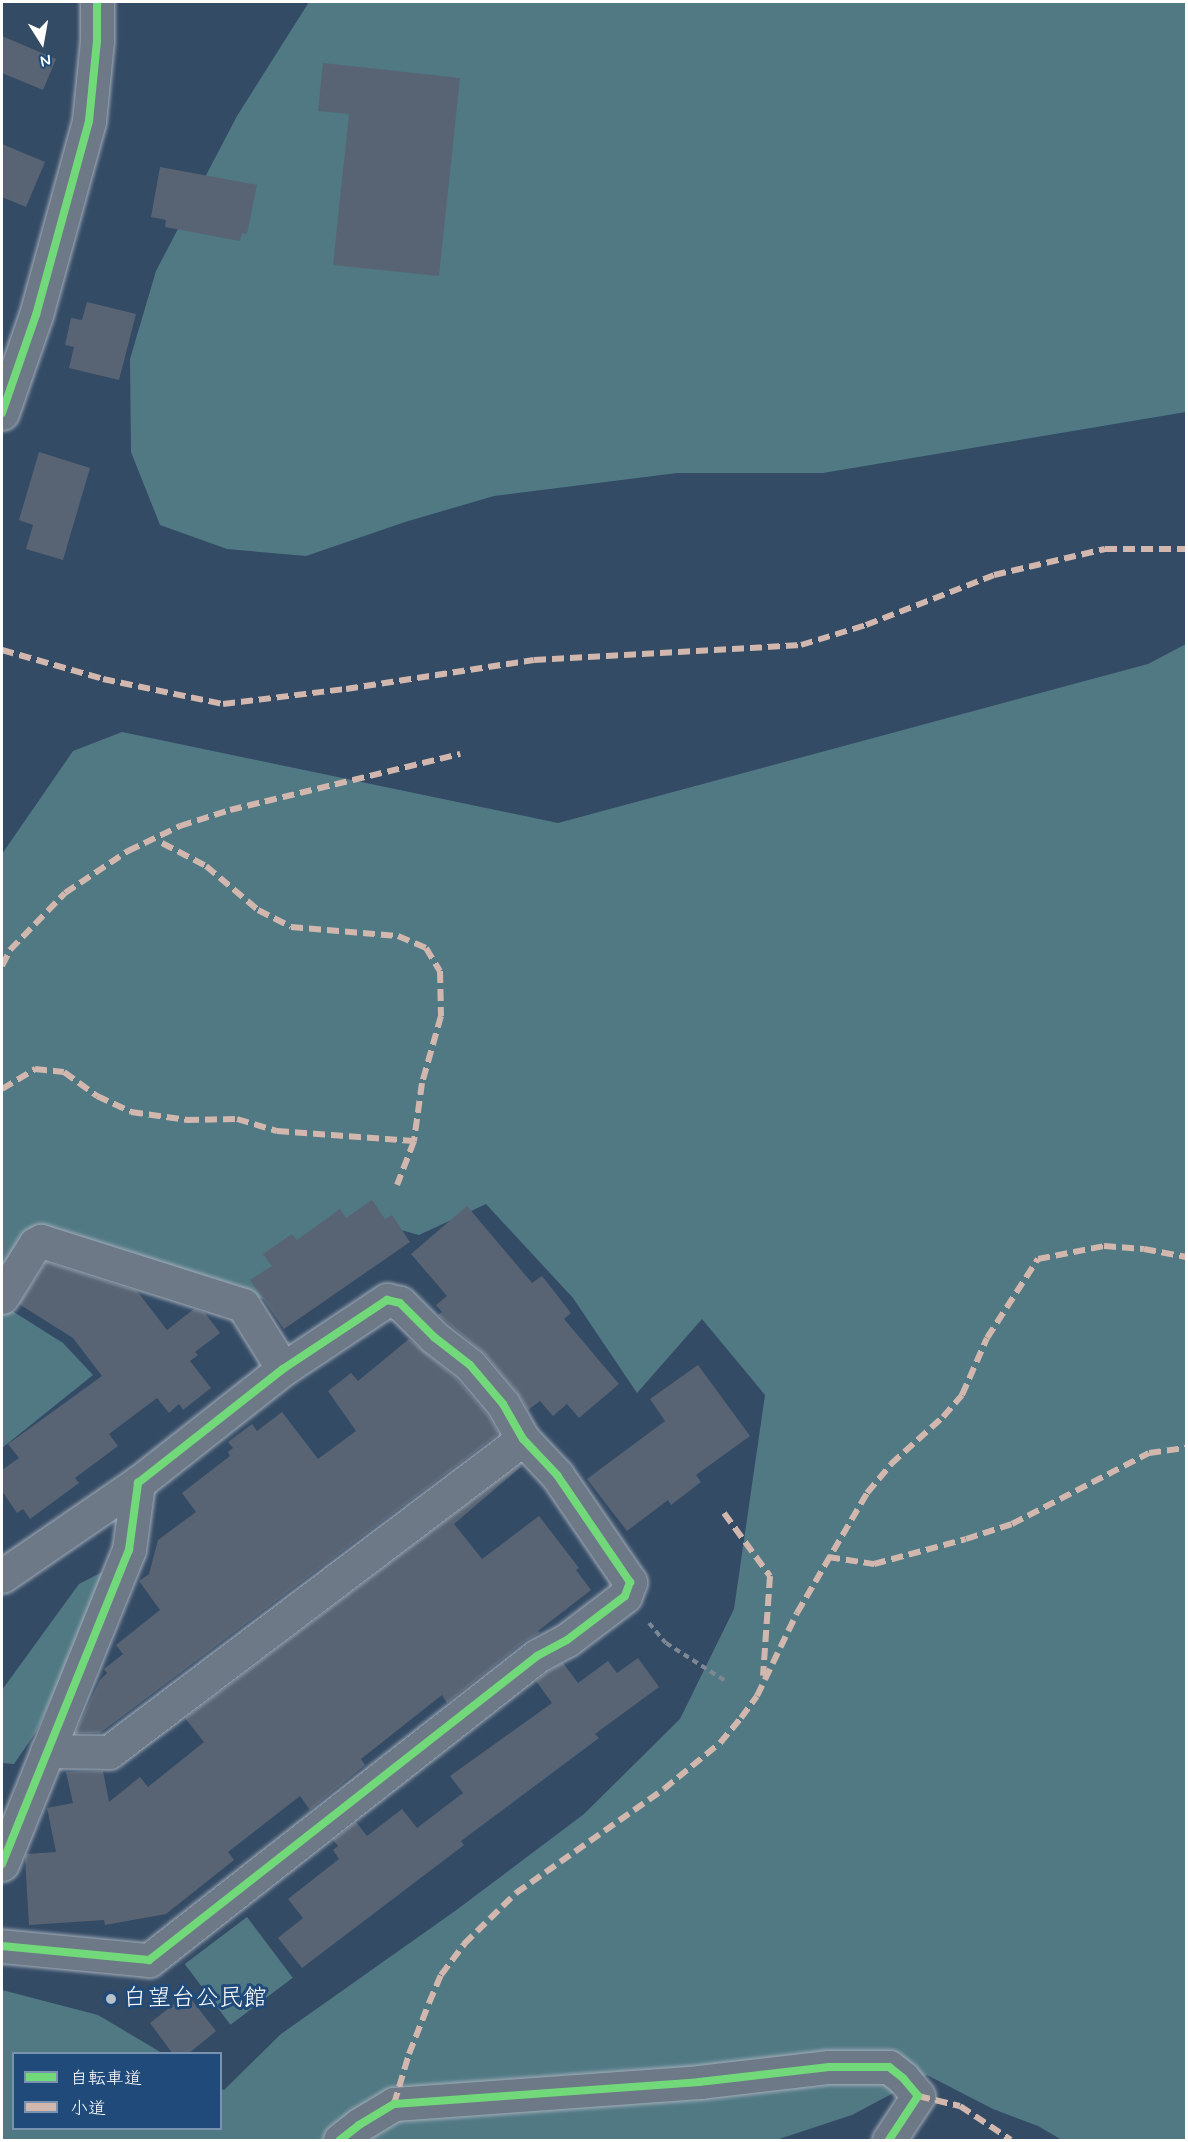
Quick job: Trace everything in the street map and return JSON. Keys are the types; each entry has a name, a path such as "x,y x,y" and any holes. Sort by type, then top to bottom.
{"street":[{"path":"2,413 36,315 89,121 97,41 97,2"},
{"path":"2,1298 35,1244 41,1241 243,1305 284,1369"},
{"path":"2,1576 138,1483 284,1369 387,1300 400,1303 434,1337 470,1365 503,1404 523,1439 557,1475 630,1582 625,1596 567,1640 537,1656 149,1960 2,1946"},
{"path":"47,1751 109,1752 523,1439"},
{"path":"2,1864 129,1550 138,1483"},
{"path":"340,2140 359,2125 394,2104 699,2082 829,2067 889,2067 903,2078 918,2096 889,2140"}],"path":[{"path":"666,1643 727,1682"}],"green space":[{"path":"309,2 1186,2 1186,412 823,473 677,473 494,496 405,522 306,556 227,549 160,525 131,452 130,359 156,271 237,116"},
{"path":"1186,644 1186,2140 1062,2140 1038,2126 993,2109 927,2075 852,2115 776,2140 2,2140 2,1990 98,2015 160,2052 12,2052 12,2130 222,2130 222,2089 224,2090 281,2034 455,1911 584,1814 680,1719 734,1609 765,1395 702,1319 637,1393 573,1298 486,1204 419,1235 361,1219 281,1305 43,1226 2,1273 2,854 73,751 122,732 558,823 1148,664"},
{"path":"6,1307 63,1343 93,1375 2,1448 2,1315"},
{"path":"112,1567 36,1732 14,1764 2,1763 2,1690 79,1584"},
{"path":"247,1917 293,1978 230,2025 185,1964"}],"building":[{"path":"2,36 56,59 43,90 2,73"},
{"path":"323,63 460,78 439,276 333,265 349,114 318,111"},
{"path":"2,144 45,162 26,207 2,197"},
{"path":"160,167 257,185 247,234 242,233 240,241 165,227 166,220 151,217"},
{"path":"87,302 136,314 119,380 69,368 74,347 65,345 71,318 82,320"},
{"path":"39,452 90,468 63,560 26,549 33,525 19,520"},
{"path":"372,1200 385,1219 392,1215 410,1242 284,1329 250,1280 272,1266 263,1254 292,1234 297,1240 340,1209 346,1218"},
{"path":"467,1206 532,1283 542,1276 571,1313 564,1319 619,1384 579,1418 567,1404 553,1416 540,1401 528,1410 517,1392 484,1353 438,1315 442,1312 436,1305 447,1296 411,1254"},
{"path":"46,1262 137,1291 167,1330 194,1309 205,1313 220,1333 195,1352 198,1355 190,1361 211,1388 183,1410 179,1404 169,1413 157,1398 109,1434 118,1446 75,1478 79,1483 30,1519 23,1509 17,1513 2,1491 2,1470 19,1458 8,1444 102,1376 73,1338 19,1304"},
{"path":"409,1339 457,1379 488,1415 498,1432 496,1436 100,1733 75,1733 100,1680 107,1673 104,1669 123,1654 116,1645 160,1610 139,1581 149,1574 158,1540 196,1512 182,1493 230,1456 228,1452 233,1448 228,1442 252,1424 257,1431 282,1412 318,1459 356,1431 328,1391 351,1373 358,1381"},
{"path":"698,1365 750,1436 696,1475 701,1482 671,1505 668,1500 627,1531 587,1479 665,1421 650,1399"},
{"path":"519,1465 521,1467 454,1524 482,1559 539,1516 579,1568 576,1570 591,1590 538,1631 540,1633 525,1641 447,1703 442,1695 361,1759 365,1765 310,1810 300,1796 228,1852 234,1860 166,1914 105,1925 104,1920 29,1925 25,1857 26,1854 56,1852 47,1808 73,1803 66,1772 103,1771 109,1802 140,1777 148,1787 204,1742 185,1718"},
{"path":"638,1658 659,1687 595,1734 599,1738 461,1841 464,1845 302,1968 278,1938 303,1918 288,1899 339,1859 333,1850 338,1846 333,1840 356,1822 367,1836 402,1809 417,1828 463,1793 450,1776 552,1703 536,1681 547,1672 563,1663 578,1683 608,1661 617,1673"},
{"path":"187,1994 216,2031 190,2052 172,2052 150,2023"}],"marked path":[{"path":"2,650 103,679 223,704 346,689 534,660 801,645 866,625 994,575 1105,549 1186,549"},
{"path":"2,966 10,950 65,893 128,851 180,826 230,810 460,754"},
{"path":"162,843 206,866 258,910 291,927 398,936 426,948 440,971 441,1016 422,1083 414,1141 397,1185"},
{"path":"2,1089 35,1069 64,1072 97,1096 131,1112 187,1120 237,1119 277,1131 414,1141"},
{"path":"394,2104 409,2054 441,1975 464,1944 516,1893 664,1789 720,1743 741,1718 757,1696 797,1613 867,1493 891,1464 943,1417 962,1395 987,1338 1038,1259 1104,1246 1144,1249 1186,1257"},
{"path":"828,1557 874,1564 966,1539 1012,1524 1149,1453 1186,1448"},
{"path":"724,1513 770,1576 763,1676"},
{"path":"918,2096 960,2106 1011,2140"}],"cycle path":[{"path":"2,413 36,315 89,121 97,41 97,2"},
{"path":"2,1864 129,1550 138,1483 283,1369 387,1300 400,1303 434,1337 470,1365 503,1404 523,1439 557,1475 630,1582 625,1596 567,1640 537,1656 149,1960 2,1946"},
{"path":"340,2140 359,2125 394,2104 699,2082 829,2067 889,2067 903,2078 918,2096 889,2140"}],"place":[{"name":"白望台公民館","path":"111,1999"}]}
